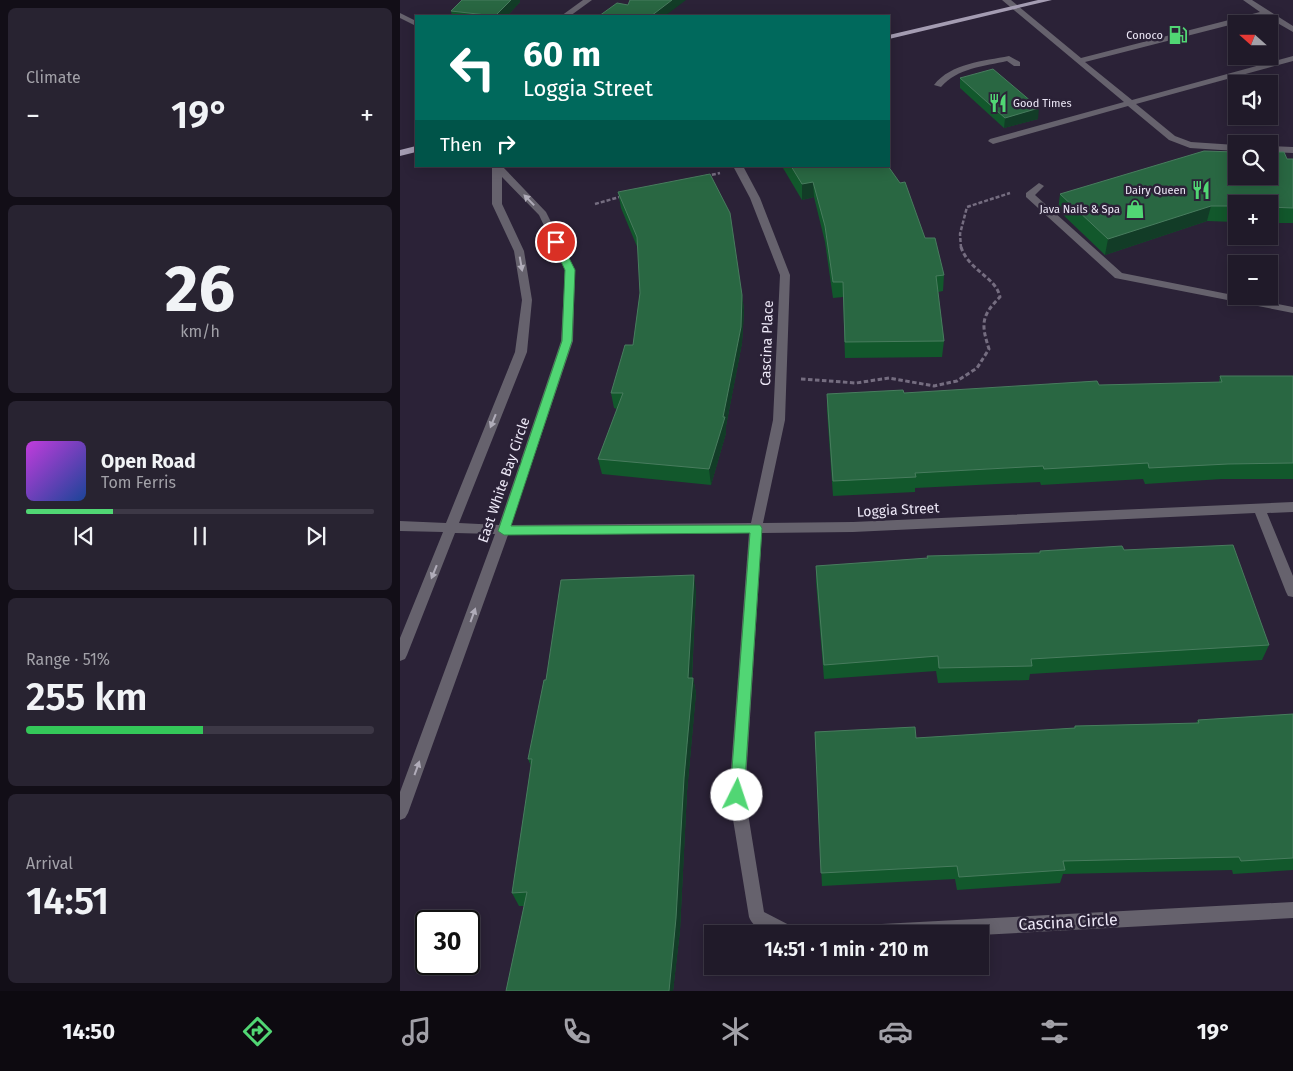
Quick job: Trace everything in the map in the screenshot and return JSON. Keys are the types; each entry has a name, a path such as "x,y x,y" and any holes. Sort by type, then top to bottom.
{"main road":[{"path":"890,37 1048,0"},
{"path":"400,153 415,149"}],"street":[{"path":"566,15 588,0"},
{"path":"1006,0 1127,103 1172,138 1190,146 1228,148"},
{"path":"1247,0 1293,30"},
{"path":"1078,61 1266,13"},
{"path":"400,16 415,24"},
{"path":"938,85 941,78 957,70 1009,58 1017,64"},
{"path":"993,141 1293,58"},
{"path":"1278,149 1293,150"},
{"path":"400,655 521,352 527,300 519,251 497,204 498,167"},
{"name":"East White Bay Circle","path":"400,813 504,531 567,341 570,270 542,214 498,167"},
{"name":"Cascina Place","path":"738,167 755,198 785,275 779,420 756,528"},
{"path":"1039,186 1029,195 1119,276 1293,310"},
{"name":"Loggia Street","path":"400,526 504,531 853,527 1293,507"},
{"path":"1259,508 1293,592"},
{"path":"756,528 737,795 757,917 772,925"},
{"name":"Cascina Circle","path":"989,926 1293,910"}],"path":[{"path":"700,179 738,167"},
{"path":"781,376 829,382 856,383 889,378 934,386 957,381 977,368 989,349 982,329 986,309 1000,297 998,287 971,267 962,251 960,236 962,219 967,207 992,198 1012,193 1029,195"},
{"path":"595,204 628,194"}],"building":[{"path":"462,0 511,0 496,15 451,11"},
{"path":"630,0 672,0 652,15 600,15 617,3 628,5"},
{"path":"993,69 1039,108 1005,118 960,78"},
{"path":"1204,151 1228,152 1228,185 1278,185 1278,152 1284,152 1287,159 1293,159 1293,208 1278,207 1278,195 1228,195 1228,206 1211,206 1108,239 1060,194"},
{"path":"792,167 889,167 900,183 905,182 925,238 935,238 944,275 936,276 944,341 845,342 843,282 833,282 825,226 813,182 802,184"},
{"path":"710,174 730,213 742,295 741,327 723,417 725,417 709,469 598,459 623,393 611,393 625,345 633,345 640,293 637,237 618,192"},
{"path":"1220,376 1293,376 1293,463 1149,468 1148,463 1044,469 1043,466 915,473 916,477 833,481 827,394 903,390 904,393 1097,381 1099,385 1222,382"},
{"path":"1233,545 1269,645 1031,659 1032,666 939,668 938,656 824,665 816,566 928,558 927,556 1040,553 1040,551 1122,546 1124,550"},
{"path":"694,575 688,678 693,678 669,991 506,991 527,892 512,893 532,759 528,759 544,680 546,680 561,580"},
{"path":"1293,714 1293,858 1241,861 1239,857 1063,861 1065,870 959,877 957,866 821,873 815,732 915,727 916,738 1075,728 1075,726 1199,723 1198,720"}],"place":[{"name":"Conoco","path":"1178,35"},
{"name":"Good Times","path":"998,103"},
{"name":"Dairy Queen","path":"1201,190"},
{"name":"Java Nails & Spa","path":"1135,209"}],"route":[{"path":"556,242 570,270 567,341 504,531 756,528 737,795"}]}
